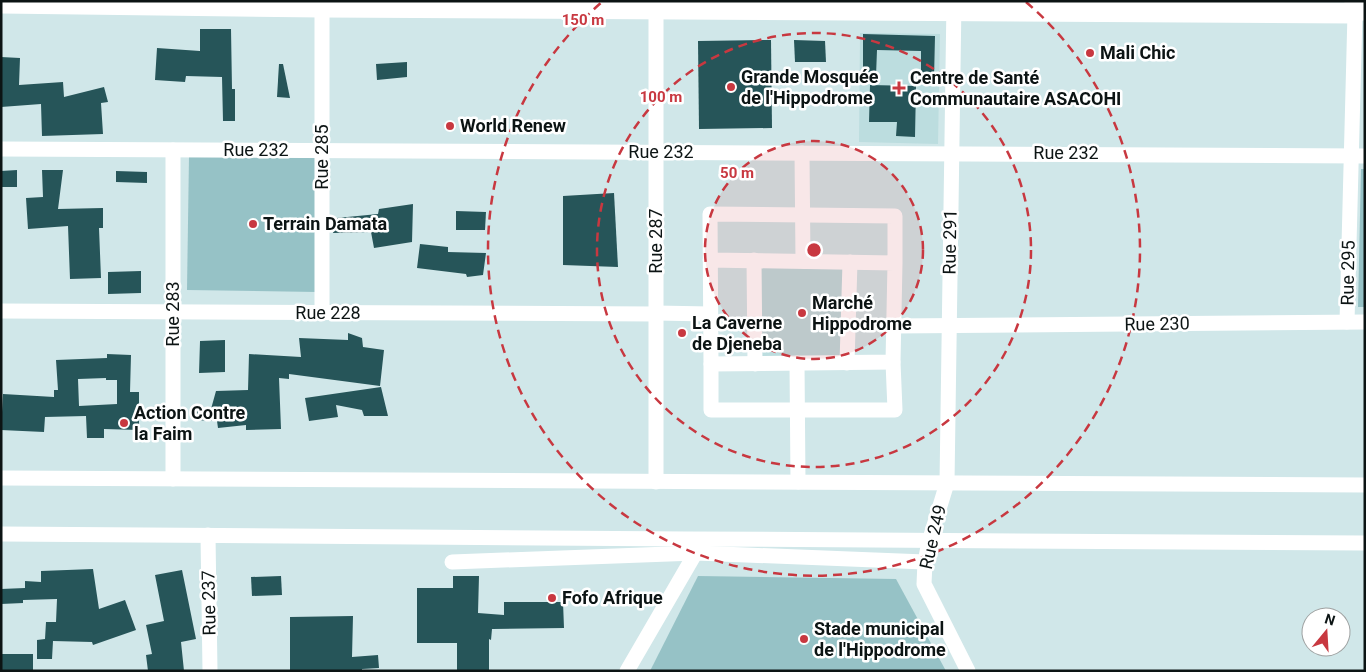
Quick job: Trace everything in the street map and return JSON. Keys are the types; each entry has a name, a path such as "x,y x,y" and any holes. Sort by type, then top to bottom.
{"main road":[{"path":"1,3 1358,9"}],"street":[{"name":"Rue 285","path":"322,4 322,312"},
{"name":"Rue 287","path":"656,5 656,482"},
{"name":"Rue 291","path":"947,483 954,6"},
{"name":"Rue 295","path":"1347,322 1358,155 1358,9"},
{"name":"Rue 232","path":"1,149 1358,155"},
{"name":"Rue 283","path":"173,150 173,479"},
{"path":"802,152 803,261"},
{"path":"710,214 802,214 895,216 893,362 895,410 711,410 710,214"},
{"path":"710,260 895,262"},
{"path":"754,260 755,364"},
{"path":"847,363 850,262"},
{"name":"Rue 228","path":"1,311 710,314"},
{"name":"Rue 230","path":"894,326 1365,322"},
{"path":"711,364 893,362"},
{"path":"797,363 798,482"},
{"path":"1,478 1365,485"},
{"name":"Rue 249","path":"947,483 929,542 925,562 924,584 968,671"},
{"path":"1,534 703,538 929,542 1365,543"},
{"name":"Rue 237","path":"208,535 210,671"},
{"path":"628,671 703,538"},
{"path":"452,562 696,553 925,562"}],"shaded area":[{"name":"Centre de Santé Communautaire ASACOHI","path":"860,33 940,34 938,144 859,142"},
{"name":"Terrain Damata","path":"189,156 318,158 317,292 187,290"},
{"path":"1361,169 1365,169 1365,307 1358,307"},
{"name":"Marché Hippodrome","path":"758,265 846,268 843,359 760,360"},
{"path":"698,576 896,579 946,671 650,671"}],"building":[{"path":"200,29 231,29 232,89 235,89 235,121 223,121 222,77 186,76 185,82 155,80 157,48 200,51"},
{"path":"863,34 935,36 934,79 921,78 921,51 877,50 876,76 863,75"},
{"name":"Grande Mosquée de l'Hippodrome","path":"771,40 772,128 699,129 698,41"},
{"path":"794,40 825,41 826,62 795,62"},
{"path":"1,57 20,58 19,85 63,82 64,97 104,87 108,102 101,103 103,134 42,136 41,104 1,107"},
{"path":"407,62 407,77 377,80 376,64"},
{"path":"279,64 283,64 290,98 277,97"},
{"path":"870,85 916,86 915,137 896,136 897,122 869,122"},
{"path":"17,170 17,187 1,187 1,171"},
{"path":"42,170 63,170 58,209 103,208 103,228 99,228 101,278 70,279 68,226 28,229 26,198 43,197"},
{"path":"116,171 147,172 147,183 116,182"},
{"path":"614,193 618,267 563,265 563,196"},
{"path":"413,204 412,242 374,248 371,232 333,233 337,218 378,214 379,209"},
{"path":"456,211 486,212 485,230 456,230"},
{"path":"420,244 448,247 448,252 486,253 483,275 467,277 466,274 417,268"},
{"path":"141,271 141,293 108,294 108,272"},
{"path":"348,333 362,338 363,347 384,350 380,386 289,374 289,379 279,378 281,429 246,430 246,425 218,428 217,421 193,420 195,409 211,409 216,391 248,390 249,354 301,357 299,338 348,340"},
{"path":"225,340 225,372 199,373 200,341"},
{"path":"107,354 131,355 130,392 139,392 139,430 104,429 104,438 87,438 86,416 45,417 44,432 1,430 3,394 54,397 54,390 58,390 56,360 107,358","holes":["106,378 106,380 117,380 117,404 79,406 78,379"]},
{"path":"381,387 388,416 364,416 362,410 336,405 338,417 309,421 305,398"},
{"path":"93,569 99,609 125,600 136,630 93,645 92,642 53,641 52,659 37,659 37,640 45,639 46,622 56,622 57,599 23,600 23,603 1,604 1,589 25,588 25,581 41,582 41,571"},
{"path":"182,570 196,639 181,642 184,671 148,671 146,655 152,654 146,625 164,621 155,575"},
{"path":"281,576 282,595 252,596 251,577"},
{"path":"453,576 479,576 478,613 504,615 504,602 563,602 564,628 492,629 491,640 489,639 489,671 457,671 457,643 417,643 417,588 453,588"},
{"path":"353,616 352,657 378,655 379,668 362,669 362,671 290,671 290,617"},
{"path":"1,654 33,654 33,671 1,671"}],"place":[{"name":"Mali Chic","path":"1090,53"},
{"name":"Grande Mosquée de l'Hippodrome","path":"731,87"},
{"name":"Centre de Santé Communautaire ASACOHI","path":"899,88"},
{"name":"World Renew","path":"450,126"},
{"name":"Terrain Damata","path":"253,224"},
{"name":"Marché Hippodrome","path":"802,313"},
{"name":"La Caverne de Djeneba","path":"682,333"},
{"name":"Action Contre la Faim","path":"124,423"},
{"name":"Fofo Afrique","path":"552,598"},
{"name":"Stade municipal de l'Hippodrome","path":"804,639"}]}
